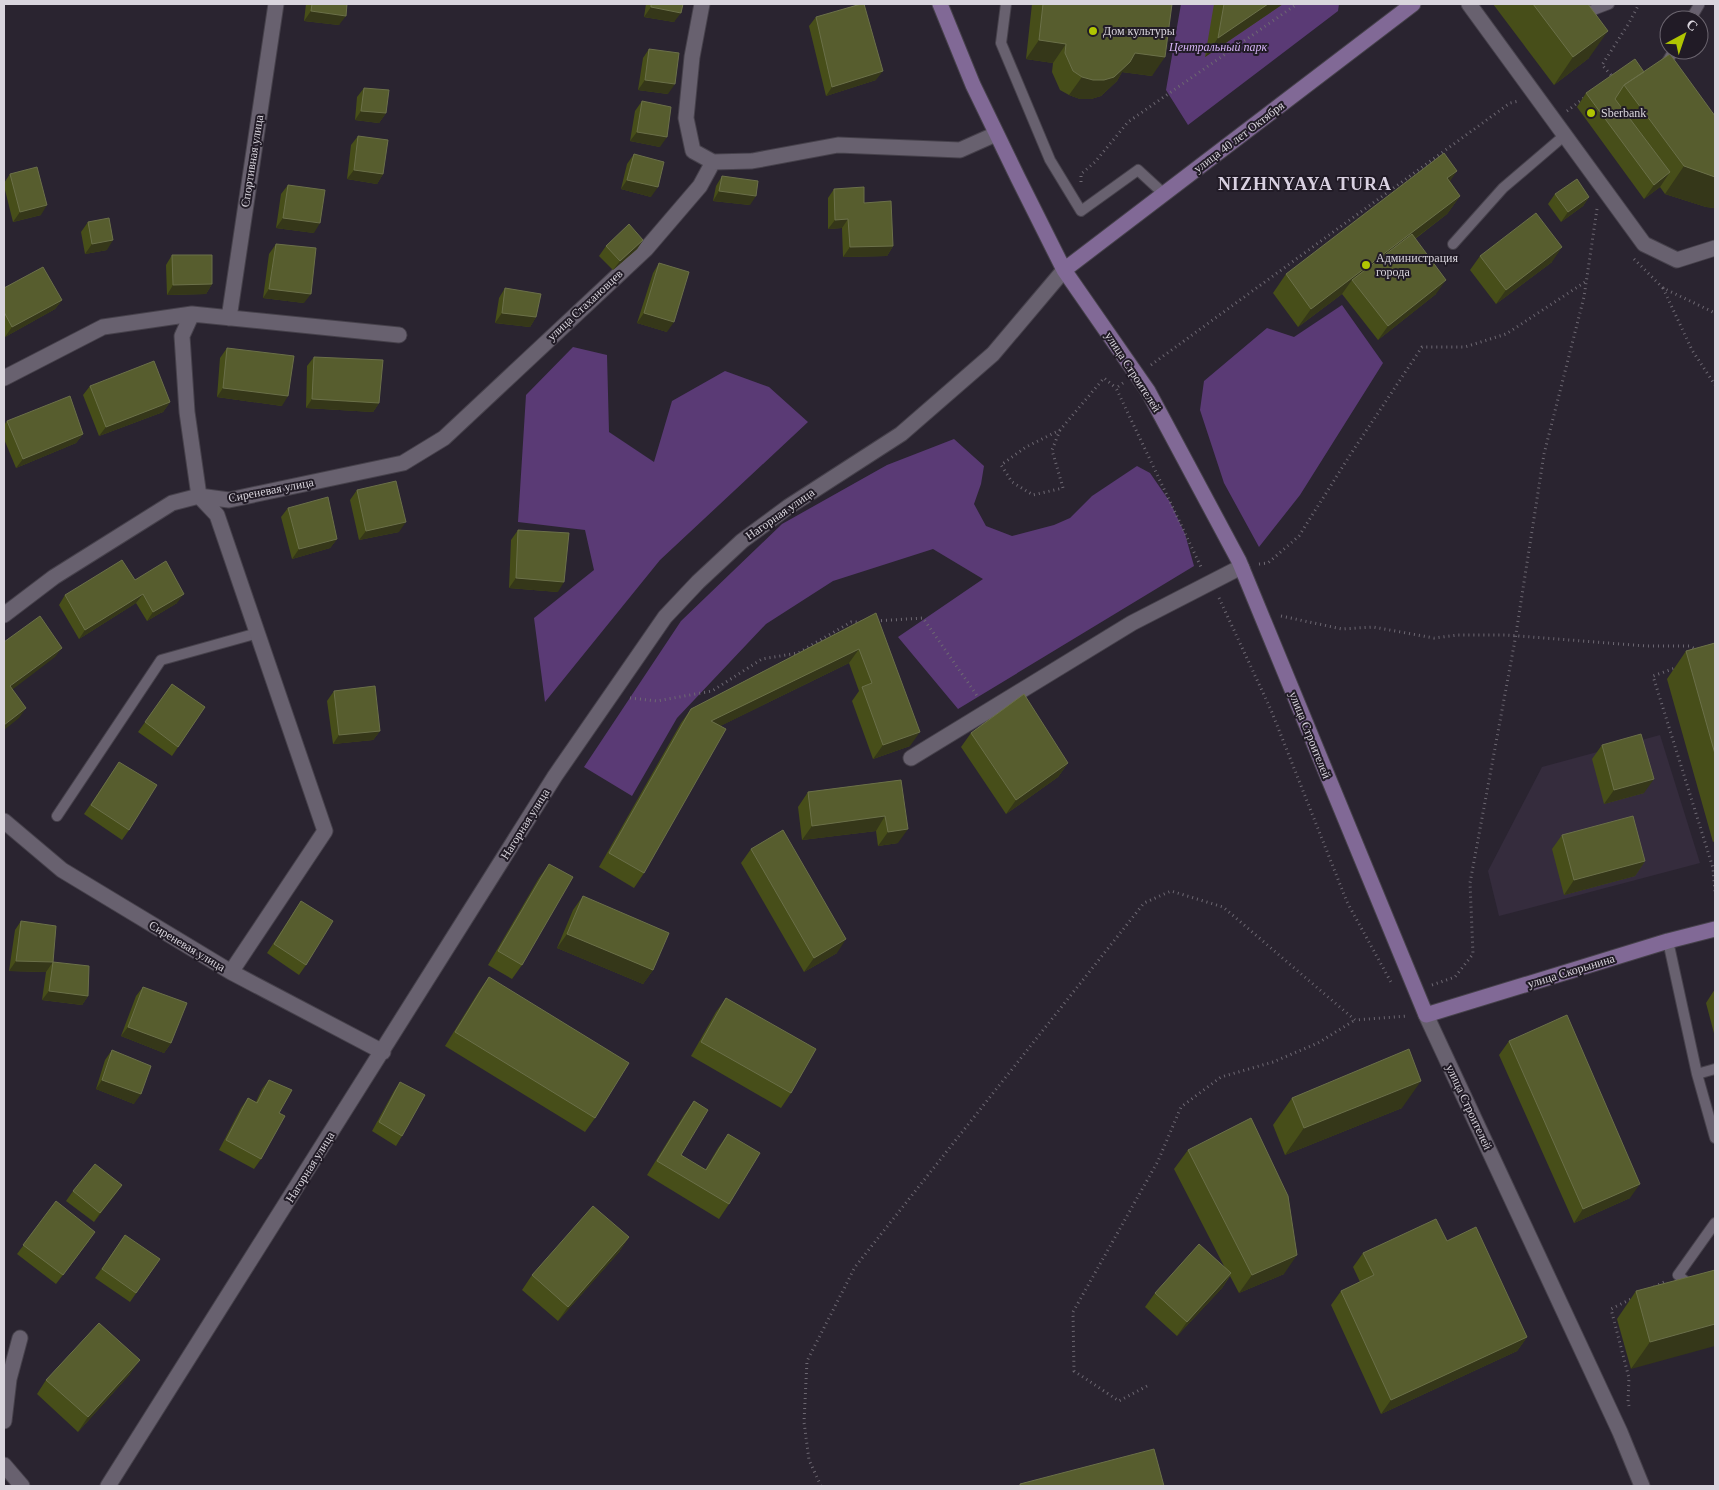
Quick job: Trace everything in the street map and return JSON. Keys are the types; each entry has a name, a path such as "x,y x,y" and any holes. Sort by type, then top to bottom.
{"street":[{"name":"Спортивная улица","path":"229,318 276,4"},
{"path":"702,4 692,57 686,118 693,151 712,162 752,161 838,145 960,150 996,134"},
{"name":"улица Строителей","path":"940,4 973,85 1064,270 1148,391 1242,568 1426,1015 1620,1432 1642,1486"},
{"name":"улица 40 лет Октября","path":"1064,270 1413,4"},
{"path":"1469,4 1644,244 1678,260 1715,248"},
{"name":"улица Стахановцев","path":"444,438 646,249 700,186 712,162"},
{"name":"Нагорная улица","path":"108,1486 555,776 665,617 698,582 742,541 788,507 901,434 993,354 1064,270"},
{"path":"192,314 182,336 187,412 200,496 217,515 325,831 232,972"},
{"path":"4,378 103,328 192,314 399,335"},
{"name":"Сиреневая улица","path":"4,615 54,577 172,503 200,496 229,500 403,463 444,438"},
{"path":"911,758 1132,623 1242,568"},
{"name":"Сиреневая улица","path":"4,821 62,870 232,972 383,1052"},
{"name":"улица Скорынина","path":"1426,1015 1668,941 1715,929"},
{"path":"4,1420 9,1379 20,1338"},
{"path":"4,1465 22,1486"}],"lane":[{"path":"1006,4 1002,43 1050,160 1079,208 1081,210 1138,170 1164,194"},
{"path":"1575,17 1609,4"},
{"path":"1668,60 1664,67 1671,74"},
{"path":"1453,244 1503,188 1565,135"},
{"path":"57,816 161,660 258,633"},
{"path":"1668,941 1697,1074 1715,1138"},
{"path":"1697,1074 1715,1069"},
{"path":"1715,1223 1678,1275 1691,1286 1715,1279"}],"path":[{"path":"1079,208 1082,174 1095,162 1128,122 1297,4"},
{"path":"1611,76 1602,65 1629,24 1639,4"},
{"path":"1604,82 1618,73"},
{"path":"1555,120 1589,94"},
{"path":"1116,388 1510,103 1521,101"},
{"path":"1060,430 1026,447 1001,465 1012,482 1033,495 1063,488 1052,450 1060,430 1104,378 1116,388 1209,583 1219,597 1271,710 1347,902 1400,999 1455,977 1473,954 1470,883 1516,636 1544,454 1581,306 1597,208"},
{"path":"1242,568 1268,562 1299,536 1422,347 1465,347 1506,334 1586,282"},
{"path":"1715,313 1663,288 1692,350 1715,385"},
{"path":"1262,616 1292,617 1342,629 1373,627 1434,638 1458,634 1516,636 1646,646 1688,646 1704,652"},
{"path":"610,696 657,701 712,691 762,660 798,654 851,622 897,621 923,618 987,710"},
{"path":"1687,664 1653,676 1713,868 1715,892"},
{"path":"821,1486 809,1460 804,1422 807,1361 855,1267 1144,903 1171,891 1223,907 1355,1020"},
{"path":"1147,1386 1119,1401 1074,1371 1074,1312 1158,1160 1181,1107 1221,1077 1273,1062 1318,1043 1355,1020 1426,1015"},
{"path":"1653,1288 1678,1275"},
{"path":"1631,1410 1628,1402 1629,1378 1611,1309 1636,1296"}],"shaded area":[{"path":"1660,735 1700,863 1499,916 1488,871 1542,767"}],"green space":[{"name":"Центральный парк","path":"1181,4 1339,4 1338,11 1188,125 1166,90"},
{"path":"1342,305 1383,363 1300,495 1259,547 1224,483 1200,410 1204,381 1267,328 1294,337"},
{"path":"573,347 607,355 609,432 654,462 672,401 725,371 769,387 808,422 660,560 545,702 534,618 594,570 585,530 518,522 526,395"},
{"path":"954,439 984,466 981,484 974,504 986,526 1012,536 1054,525 1070,518 1092,496 1137,466 1150,473 1170,502 1185,534 1194,566 958,709 898,637 983,579 933,549 833,581 766,624 677,718 632,796 584,767 681,621 782,524 887,465"}],"building":[{"path":"312,4 347,4 346,16 311,11"},
{"path":"651,4 683,4 681,13 651,7"},
{"path":"864,4 883,71 832,87 816,17"},
{"name":"Дом культуры","path":"1043,4 1172,4 1165,57 1135,53 1130,62 1114,77 1104,80 1093,80 1082,77 1073,71 1065,53 1066,44 1039,40"},
{"path":"1224,4 1268,4 1218,38"},
{"path":"1533,4 1588,4 1608,31 1573,57"},
{"path":"649,49 679,53 675,84 645,80"},
{"path":"1635,59 1644,72 1624,85 1615,99 1670,172 1654,185 1586,93"},
{"path":"1661,60 1674,60 1715,116 1715,177 1684,166 1624,85"},
{"path":"364,88 389,90 386,113 361,111"},
{"path":"642,101 671,107 667,137 637,132"},
{"path":"358,136 388,140 383,174 354,170"},
{"path":"1444,153 1457,171 1447,178 1460,196 1311,309 1286,274"},
{"path":"634,154 664,162 658,187 627,180"},
{"path":"37,167 47,205 20,212 10,174"},
{"path":"722,176 758,181 756,196 719,191"},
{"path":"1577,179 1589,197 1568,212 1555,194"},
{"path":"288,185 325,190 320,223 283,218"},
{"path":"864,187 864,203 891,201 893,246 850,247 848,219 835,220 834,189"},
{"path":"1536,213 1562,247 1506,290 1480,256"},
{"path":"109,218 113,240 92,244 88,222"},
{"path":"629,224 643,240 620,261 606,246"},
{"path":"1412,234 1446,280 1388,326 1352,280"},
{"path":"276,244 316,248 311,294 269,289"},
{"path":"172,255 212,255 212,284 173,285"},
{"path":"659,263 689,272 674,322 644,313"},
{"path":"43,267 62,300 12,327 4,312 4,288"},
{"path":"505,288 541,294 536,317 502,313"},
{"path":"227,348 294,356 288,396 223,388"},
{"path":"314,357 383,360 379,403 312,399"},
{"path":"154,361 170,402 106,427 90,386"},
{"path":"70,396 83,434 23,459 7,421"},
{"path":"396,481 406,522 366,531 357,490"},
{"path":"328,497 337,539 299,549 288,508"},
{"path":"518,530 569,533 564,582 516,578"},
{"path":"122,560 135,580 166,561 184,594 153,612 143,594 85,630 65,595"},
{"path":"876,613 920,732 883,745 862,687 872,683 859,649 711,721 726,729 644,873 609,853 691,709"},
{"path":"40,616 62,648 10,686 26,708 4,725 4,642"},
{"path":"1715,643 1715,754 1686,651"},
{"path":"172,684 205,707 178,747 145,722"},
{"path":"375,686 380,731 339,735 334,691"},
{"path":"1024,694 1068,763 1016,800 971,733"},
{"path":"1641,734 1654,779 1614,790 1602,745"},
{"path":"119,762 157,785 129,830 91,805"},
{"path":"901,780 908,829 888,832 885,816 812,826 808,792"},
{"path":"1633,816 1645,861 1574,880 1562,835"},
{"path":"783,830 846,939 814,958 751,849"},
{"path":"549,864 573,877 522,965 498,951"},
{"path":"583,896 669,933 653,970 567,934"},
{"path":"301,901 333,921 306,965 274,944"},
{"path":"21,921 56,926 53,962 16,961"},
{"path":"53,962 89,966 88,996 49,991"},
{"path":"489,977 629,1063 595,1118 455,1032"},
{"path":"143,987 187,1003 171,1043 128,1027"},
{"path":"726,998 816,1049 791,1093 701,1042"},
{"path":"1567,1015 1640,1184 1583,1209 1509,1041"},
{"path":"1409,1049 1421,1081 1304,1128 1292,1098"},
{"path":"112,1050 151,1066 141,1094 102,1080"},
{"path":"269,1080 292,1090 279,1113 285,1116 261,1159 226,1140 248,1098 257,1103"},
{"path":"400,1082 425,1095 402,1136 379,1122"},
{"path":"694,1101 708,1110 681,1155 706,1170 728,1134 760,1153 729,1204 657,1161"},
{"path":"1251,1118 1288,1196 1297,1255 1252,1275 1188,1150"},
{"path":"95,1164 122,1185 100,1213 73,1191"},
{"path":"56,1201 95,1232 63,1275 23,1245"},
{"path":"593,1206 629,1237 568,1307 532,1275"},
{"path":"1436,1219 1447,1241 1476,1227 1527,1337 1391,1400 1341,1291 1374,1275 1363,1253"},
{"path":"125,1235 160,1259 136,1293 102,1269"},
{"path":"1199,1244 1231,1273 1187,1322 1155,1293"},
{"path":"1715,1270 1715,1324 1650,1342 1636,1291"},
{"path":"99,1323 140,1360 88,1417 46,1380"},
{"path":"1154,1449 1164,1486 1020,1486 1020,1484"}],"place":[{"name":"Дом культуры","path":"1093,31"},
{"name":"Sberbank","path":"1591,113"},
{"name":"Администрация города","path":"1366,265"}],"district":[{"name":"NIZHNYAYA TURA","path":"1305,184"}]}
